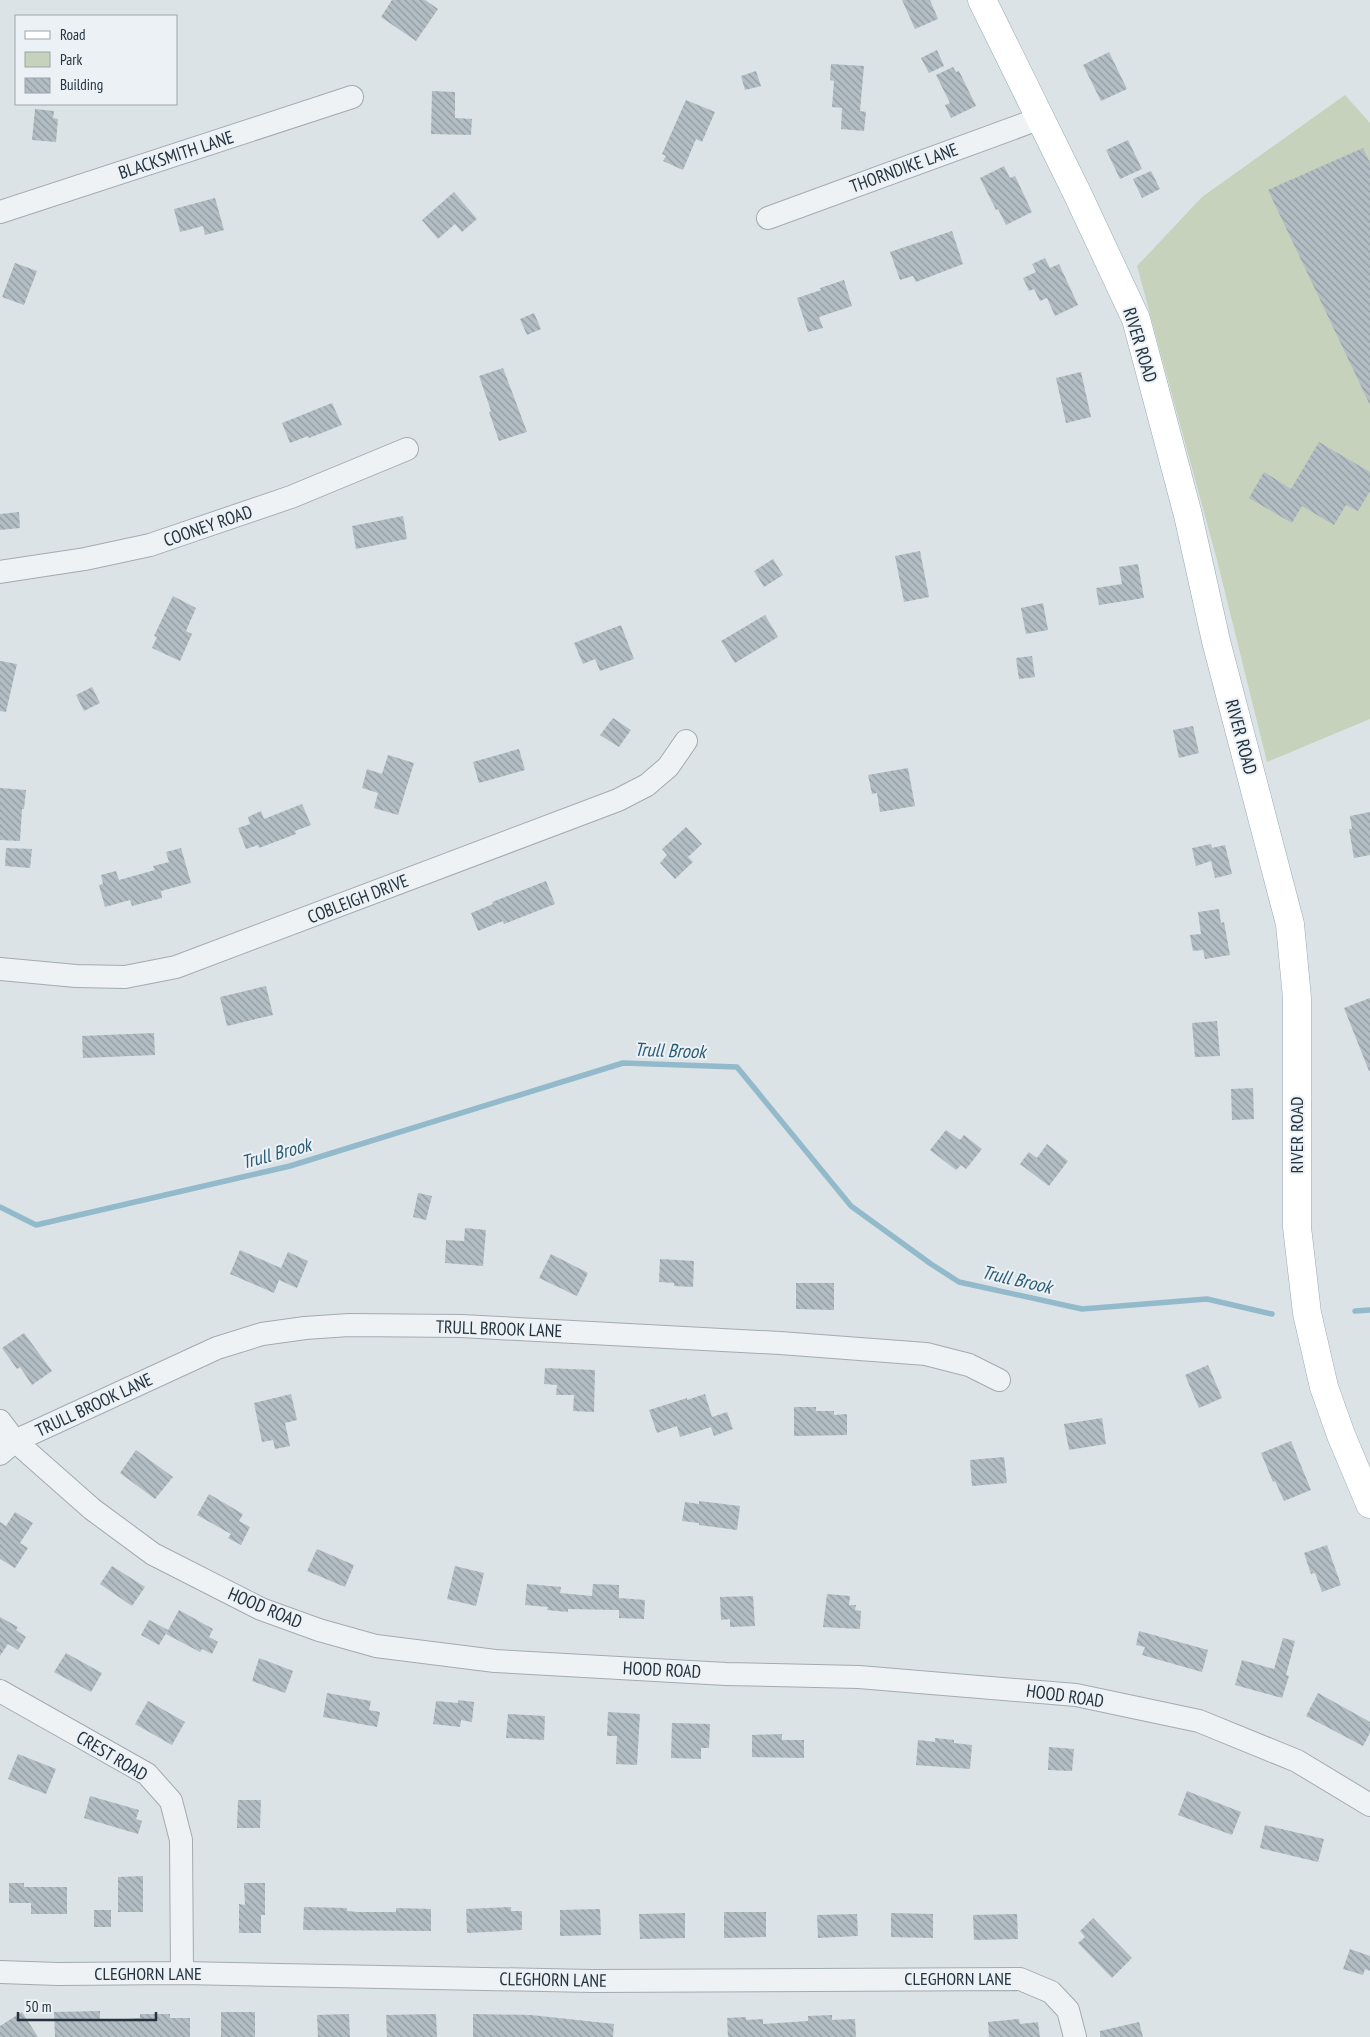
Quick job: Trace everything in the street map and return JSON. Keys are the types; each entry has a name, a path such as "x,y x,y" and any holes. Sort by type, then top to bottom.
{"main road":[{"name":"RIVER ROAD","path":"982,0 1136,319 1188,515 1216,641 1290,924 1297,998 1297,1227 1307,1313 1324,1387 1341,1435 1370,1504"}],"street":[{"name":"BLACKSMITH LANE","path":"0,212 352,97"},
{"name":"THORNDIKE LANE","path":"768,218 1040,118"},
{"name":"COONEY ROAD","path":"0,572 86,559 150,545 291,497 407,449"},
{"name":"COBLEIGH DRIVE","path":"0,969 76,976 125,977 176,967 618,800 647,785 668,767 686,741"},
{"name":"TRULL BROOK LANE","path":"8,1448 217,1348 262,1334 305,1328 349,1325 461,1326 780,1343 926,1354 969,1365 999,1380"},
{"name":"HOOD ROAD","path":"0,1421 8,1448 153,1554 261,1609 319,1630 376,1646 495,1661 726,1674 859,1677 1076,1695 1199,1721 1298,1761 1370,1805"},
{"name":"CREST ROAD","path":"0,1691 147,1774 171,1801 181,1840 182,1973"},
{"name":"CLEGHORN LANE","path":"0,1972 58,1974 182,1973 592,1981 1020,1979 1051,1992 1068,2010 1074,2037"}],"green space":[{"path":"1345,95 1370,123 1370,719 1267,762 1217,560 1137,266 1202,197"}],"building":[{"path":"392,0 425,0 438,9 416,41 381,17"},
{"path":"902,0 930,0 938,19 915,29"},
{"path":"937,50 944,66 929,73 921,58"},
{"path":"1109,52 1127,89 1101,101 1083,65"},
{"path":"831,64 864,66 860,111 866,112 864,131 841,129 842,108 832,107 834,81 830,80"},
{"path":"953,67 956,72 959,71 976,106 951,118 945,105 950,103 936,75"},
{"path":"756,71 761,86 745,90 741,76"},
{"path":"432,91 455,92 455,118 472,119 471,135 431,134"},
{"path":"686,100 715,112 702,142 696,139 683,170 663,161 666,156 662,154"},
{"path":"35,109 54,111 53,118 58,119 56,142 32,140"},
{"path":"1128,140 1142,169 1120,179 1106,150"},
{"path":"1363,148 1370,163 1370,405 1268,190"},
{"path":"1004,166 1010,178 1015,176 1032,212 1006,225 980,178"},
{"path":"1151,171 1160,189 1142,198 1133,179"},
{"path":"454,192 477,219 462,232 455,224 438,239 422,220"},
{"path":"215,198 224,230 205,235 203,226 180,232 174,209"},
{"path":"952,231 963,264 916,282 913,276 900,280 890,252"},
{"path":"1045,258 1050,268 1059,264 1078,305 1055,316 1047,298 1040,301 1034,289 1029,291 1023,278 1036,272 1032,264"},
{"path":"15,263 37,271 24,305 2,297"},
{"path":"844,280 852,306 819,317 823,328 808,332 797,298"},
{"path":"534,313 541,329 527,335 520,319"},
{"path":"503,368 527,432 499,441 479,376"},
{"path":"1081,372 1091,417 1066,423 1056,378"},
{"path":"332,403 342,425 290,443 282,423"},
{"path":"1319,442 1370,472 1370,491 1358,511 1346,505 1334,525 1302,506 1292,523 1249,498 1264,472 1291,489"},
{"path":"19,512 20,528 0,530 0,514"},
{"path":"403,516 407,539 356,549 352,526"},
{"path":"920,551 929,597 904,602 895,556"},
{"path":"773,559 783,575 764,587 754,571"},
{"path":"1138,564 1144,598 1099,605 1096,588 1122,584 1119,567"},
{"path":"173,596 196,608 186,631 192,634 180,661 152,648 157,637 154,636"},
{"path":"1043,603 1048,630 1026,634 1021,608"},
{"path":"765,615 778,637 735,663 721,641"},
{"path":"621,625 634,659 600,671 595,659 583,664 574,643"},
{"path":"1032,656 1035,677 1019,679 1016,658"},
{"path":"0,661 17,664 6,712 0,711"},
{"path":"92,687 100,703 84,711 76,695"},
{"path":"613,718 631,730 619,747 600,735"},
{"path":"1193,726 1199,753 1179,758 1173,730"},
{"path":"519,749 525,770 479,783 473,762"},
{"path":"388,755 414,763 398,815 374,808 378,793 362,788 367,769 382,774"},
{"path":"908,768 915,806 880,812 877,793 872,794 868,775"},
{"path":"0,788 26,790 24,809 22,809 20,841 0,840"},
{"path":"302,804 311,825 295,831 296,834 259,848 258,845 246,849 238,828 250,824 248,817 261,811 264,819"},
{"path":"1370,812 1370,855 1354,858 1349,829 1352,829 1350,816"},
{"path":"686,827 702,844 688,857 693,862 675,879 660,863 667,855 662,849"},
{"path":"1211,844 1212,848 1225,845 1232,874 1215,878 1211,861 1196,866 1192,848"},
{"path":"6,848 32,849 30,868 5,866"},
{"path":"181,848 191,883 161,891 162,898 132,906 130,900 105,907 99,885 103,884 101,875 116,871 119,880 155,870 153,866 169,862 166,852"},
{"path":"546,881 555,904 504,924 503,921 478,931 471,913 493,904 492,902"},
{"path":"1219,909 1221,923 1224,922 1230,955 1205,959 1203,950 1193,951 1190,935 1201,934 1198,912"},
{"path":"266,986 273,1015 227,1026 220,997"},
{"path":"1370,998 1370,1071 1369,1071 1344,1008"},
{"path":"1217,1021 1220,1056 1195,1057 1192,1023"},
{"path":"154,1033 155,1055 83,1058 82,1036"},
{"path":"1253,1088 1254,1119 1232,1120 1231,1089"},
{"path":"946,1130 960,1140 964,1135 982,1149 966,1169 961,1165 956,1170 930,1150"},
{"path":"1047,1144 1068,1161 1049,1186 1020,1164 1029,1152 1037,1158"},
{"path":"418,1193 432,1196 426,1220 413,1217"},
{"path":"465,1228 486,1230 483,1266 445,1263 446,1240 464,1241"},
{"path":"240,1250 281,1268 288,1252 308,1261 297,1288 279,1280 274,1293 230,1274"},
{"path":"551,1254 588,1273 577,1296 539,1278"},
{"path":"660,1259 694,1261 693,1287 674,1286 674,1283 659,1282"},
{"path":"796,1283 834,1283 834,1310 796,1309"},
{"path":"24,1333 52,1371 32,1385 20,1367 17,1369 2,1348"},
{"path":"1208,1365 1222,1398 1199,1408 1185,1375"},
{"path":"545,1368 595,1370 594,1412 573,1411 574,1395 556,1395 557,1385 544,1384"},
{"path":"291,1394 297,1420 285,1423 290,1446 275,1449 273,1440 262,1442 254,1403"},
{"path":"705,1394 712,1417 727,1412 733,1429 714,1436 711,1427 680,1437 677,1426 657,1433 649,1410"},
{"path":"794,1407 816,1407 816,1411 834,1411 834,1415 847,1414 847,1435 794,1436"},
{"path":"1102,1418 1106,1444 1069,1450 1064,1424"},
{"path":"1291,1441 1311,1490 1284,1501 1275,1481 1273,1482 1261,1453"},
{"path":"136,1450 173,1477 155,1499 120,1473"},
{"path":"1004,1457 1007,1483 972,1486 970,1460"},
{"path":"209,1494 243,1514 239,1521 250,1527 241,1545 228,1538 231,1534 197,1515"},
{"path":"699,1501 740,1506 737,1530 682,1521 685,1502 699,1504"},
{"path":"15,1512 33,1523 20,1543 28,1548 15,1568 0,1559 0,1522 6,1526"},
{"path":"1327,1545 1341,1585 1322,1592 1315,1573 1311,1574 1304,1553"},
{"path":"317,1549 354,1565 345,1587 307,1571"},
{"path":"112,1566 145,1587 132,1606 100,1584"},
{"path":"455,1566 484,1573 476,1606 447,1599"},
{"path":"527,1584 561,1587 560,1593 592,1596 593,1584 619,1585 619,1598 645,1600 644,1619 619,1618 619,1610 568,1609 568,1612 547,1610 548,1607 525,1605"},
{"path":"827,1594 850,1596 849,1605 856,1605 855,1610 861,1611 860,1629 823,1627"},
{"path":"753,1596 755,1626 730,1627 730,1619 721,1620 720,1597"},
{"path":"179,1610 213,1629 209,1637 218,1642 212,1654 202,1649 200,1652 166,1634"},
{"path":"0,1617 18,1627 16,1630 26,1637 18,1650 8,1644 0,1656"},
{"path":"149,1620 168,1630 159,1645 141,1635"},
{"path":"1139,1631 1208,1650 1202,1672 1142,1655 1145,1647 1136,1645"},
{"path":"1283,1638 1295,1641 1286,1675 1289,1676 1282,1698 1235,1685 1242,1660 1274,1669"},
{"path":"66,1653 102,1673 91,1692 54,1672"},
{"path":"259,1658 293,1671 285,1693 252,1681"},
{"path":"327,1693 371,1701 369,1710 380,1712 377,1727 323,1717"},
{"path":"1318,1693 1370,1722 1370,1733 1363,1746 1306,1716"},
{"path":"458,1700 474,1702 472,1722 461,1720 460,1727 433,1724 436,1701 458,1703"},
{"path":"148,1701 185,1722 172,1745 135,1724"},
{"path":"608,1712 640,1714 637,1765 616,1764 617,1736 607,1736"},
{"path":"508,1714 545,1716 544,1740 506,1738"},
{"path":"672,1723 710,1724 709,1748 701,1748 701,1759 671,1758"},
{"path":"782,1734 782,1740 804,1740 804,1758 752,1757 752,1735"},
{"path":"935,1738 954,1740 954,1743 972,1745 970,1769 916,1765 918,1740 935,1742"},
{"path":"1049,1747 1074,1749 1072,1771 1048,1770"},
{"path":"18,1754 56,1769 46,1794 8,1779"},
{"path":"1187,1791 1241,1812 1232,1835 1178,1815"},
{"path":"90,1796 139,1810 136,1819 142,1821 138,1834 84,1818"},
{"path":"238,1800 261,1800 260,1828 237,1828"},
{"path":"1265,1825 1324,1839 1318,1862 1260,1848"},
{"path":"143,1876 143,1912 118,1912 118,1877"},
{"path":"9,1883 24,1883 24,1887 67,1887 67,1914 31,1914 31,1903 9,1903"},
{"path":"244,1883 265,1883 265,1915 261,1915 261,1933 239,1933 239,1904 245,1905"},
{"path":"304,1907 347,1908 347,1911 358,1912 396,1912 396,1908 431,1909 431,1931 303,1930"},
{"path":"511,1907 511,1911 522,1911 522,1930 467,1933 466,1909"},
{"path":"600,1909 601,1935 560,1936 560,1910"},
{"path":"94,1910 111,1910 111,1927 94,1927"},
{"path":"724,1912 766,1912 766,1937 724,1938"},
{"path":"685,1913 685,1938 640,1939 639,1914"},
{"path":"891,1913 933,1914 933,1938 891,1937"},
{"path":"857,1914 858,1936 818,1938 817,1915"},
{"path":"1017,1914 1018,1939 974,1940 973,1915"},
{"path":"1093,1918 1132,1958 1112,1978 1078,1943 1085,1937 1080,1931"},
{"path":"1350,1949 1370,1956 1370,1971 1365,1969 1363,1975 1343,1969"},
{"path":"100,2011 100,2021 140,2018 140,2014 170,2014 170,2018 190,2018 190,2037 55,2037 54,2012"},
{"path":"22,2012 38,2037 0,2037 0,2026"},
{"path":"221,2012 255,2012 255,2037 221,2037"},
{"path":"349,2014 350,2037 318,2037 317,2015"},
{"path":"436,2014 437,2037 387,2037 386,2015"},
{"path":"473,2014 531,2015 614,2024 613,2037 473,2037"},
{"path":"832,2015 832,2020 855,2019 856,2037 728,2037 727,2018 746,2017 746,2020 763,2019 763,2024 808,2021 808,2016"},
{"path":"1019,2019 1020,2024 1038,2022 1040,2037 989,2037 988,2022"},
{"path":"1139,2022 1143,2037 1100,2037 1100,2031"}],"waterway":[{"name":"Trull Brook","path":"0,1207 36,1225 290,1166 623,1063 737,1067 851,1206 959,1282 1082,1309 1207,1299 1272,1314"},
{"name":"Trull Brook","path":"1355,1311 1370,1310"}]}
